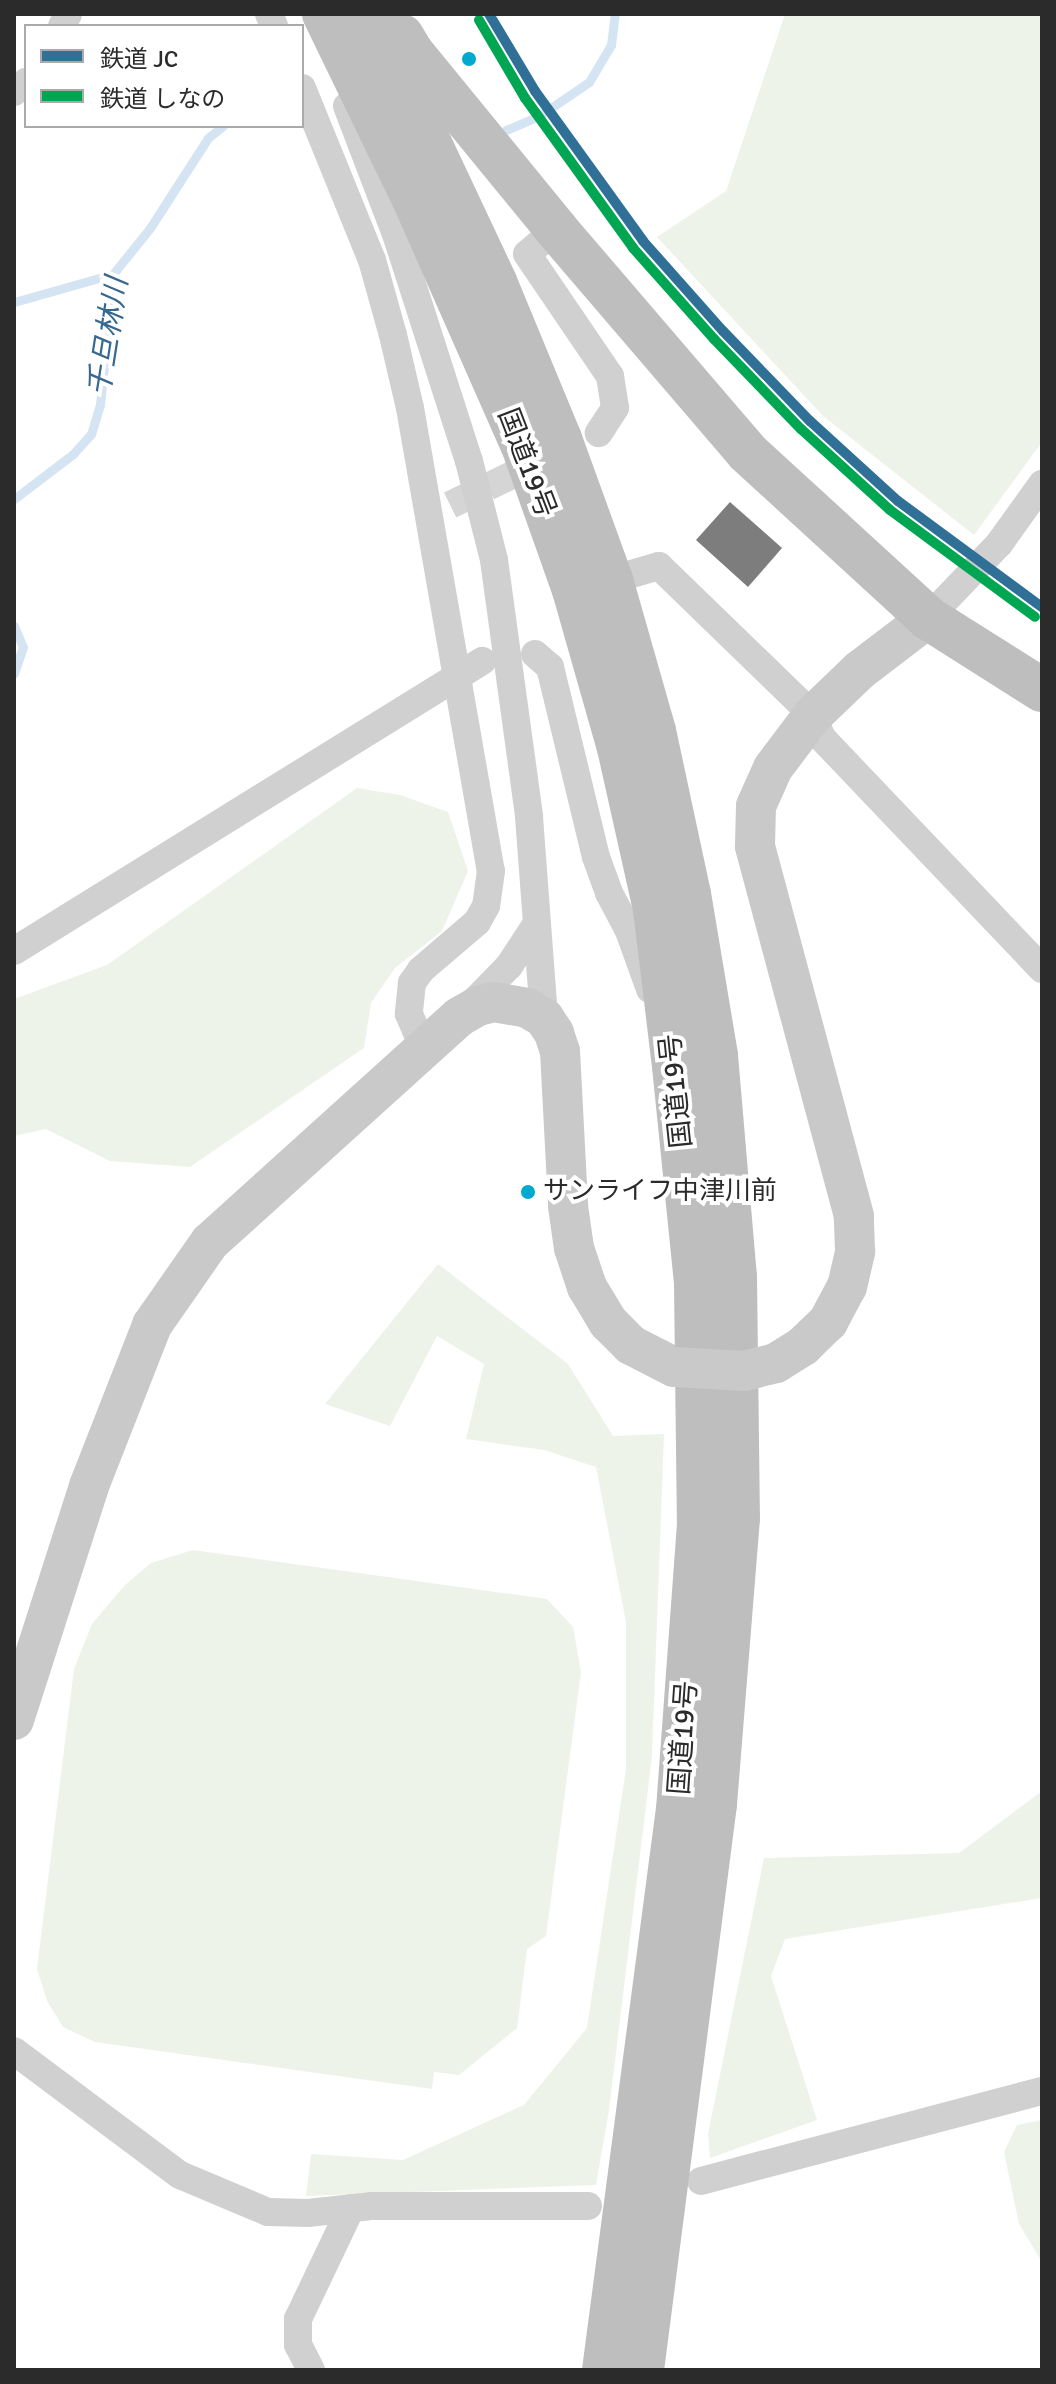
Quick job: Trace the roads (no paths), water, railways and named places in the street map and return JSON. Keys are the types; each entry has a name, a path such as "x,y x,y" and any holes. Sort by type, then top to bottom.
{"highway":[{"path":"389,14 541,242 747,452 928,618 1042,690"},
{"name":"国道19号","path":"341,18 495,282 560,439 611,580 654,731 689,894 716,1056 735,1277 738,1518 715,1804 642,2370"},
{"name":"国道19号","path":"341,18 413,197 523,446 574,590 619,748 655,909 674,1066 696,1284 699,1524 678,1809 604,2370"}],"street":[{"path":"341,18 328,58 402,252 469,461 494,560 514,687 544,1018 560,1051 568,1206 574,1248 587,1287 608,1322 631,1345 674,1367 744,1371 776,1363 803,1346 828,1322 847,1287 855,1251 854,1216 846,1180 755,846 756,806 773,768 813,715 860,670 928,618 962,585 999,544 1042,484"},
{"path":"304,93 372,260 440,510 456,675 491,871 490,890 477,922 421,970 412,983 408,998 409,1014 424,1049"},
{"path":"495,282 541,242 610,376 615,408 599,433"},
{"path":"611,580 659,566 813,715 822,738 1042,969"},
{"path":"535,654 550,667 596,857 632,938 674,1066"},
{"path":"14,951 482,661"},
{"path":"14,1720 89,1486 152,1325 210,1242 459,1017 509,966 537,923"},
{"path":"459,1017 494,1002 527,1008 544,1018"},
{"path":"14,2051 180,2175 268,2212 308,2213 351,2208 588,2206"},
{"path":"701,2181 1042,2091"},
{"path":"311,2370 298,2345 298,2319 351,2208"}],"waterway":[{"name":"千旦林川","path":"506,130 539,116 589,82 611,45 615,14"},
{"name":"千旦林川","path":"14,499 73,454 91,434 100,405 113,274 150,228 208,138 220,128"},
{"path":"14,302 113,274"},
{"name":"千旦林川","path":"14,626 23,647 14,673"}],"tunnel":[{"path":"450,505 543,460"}],"rail line":[{"name":"JC","path":"489,14 535,91 643,241 723,331 810,421 898,501 1042,607"},
{"name":"しなの","path":"479,20 525,98 633,248 714,339 801,429 890,510 1035,617"}],"place":[{"name":"サンライフ中津川前","path":"528,1192"}]}
